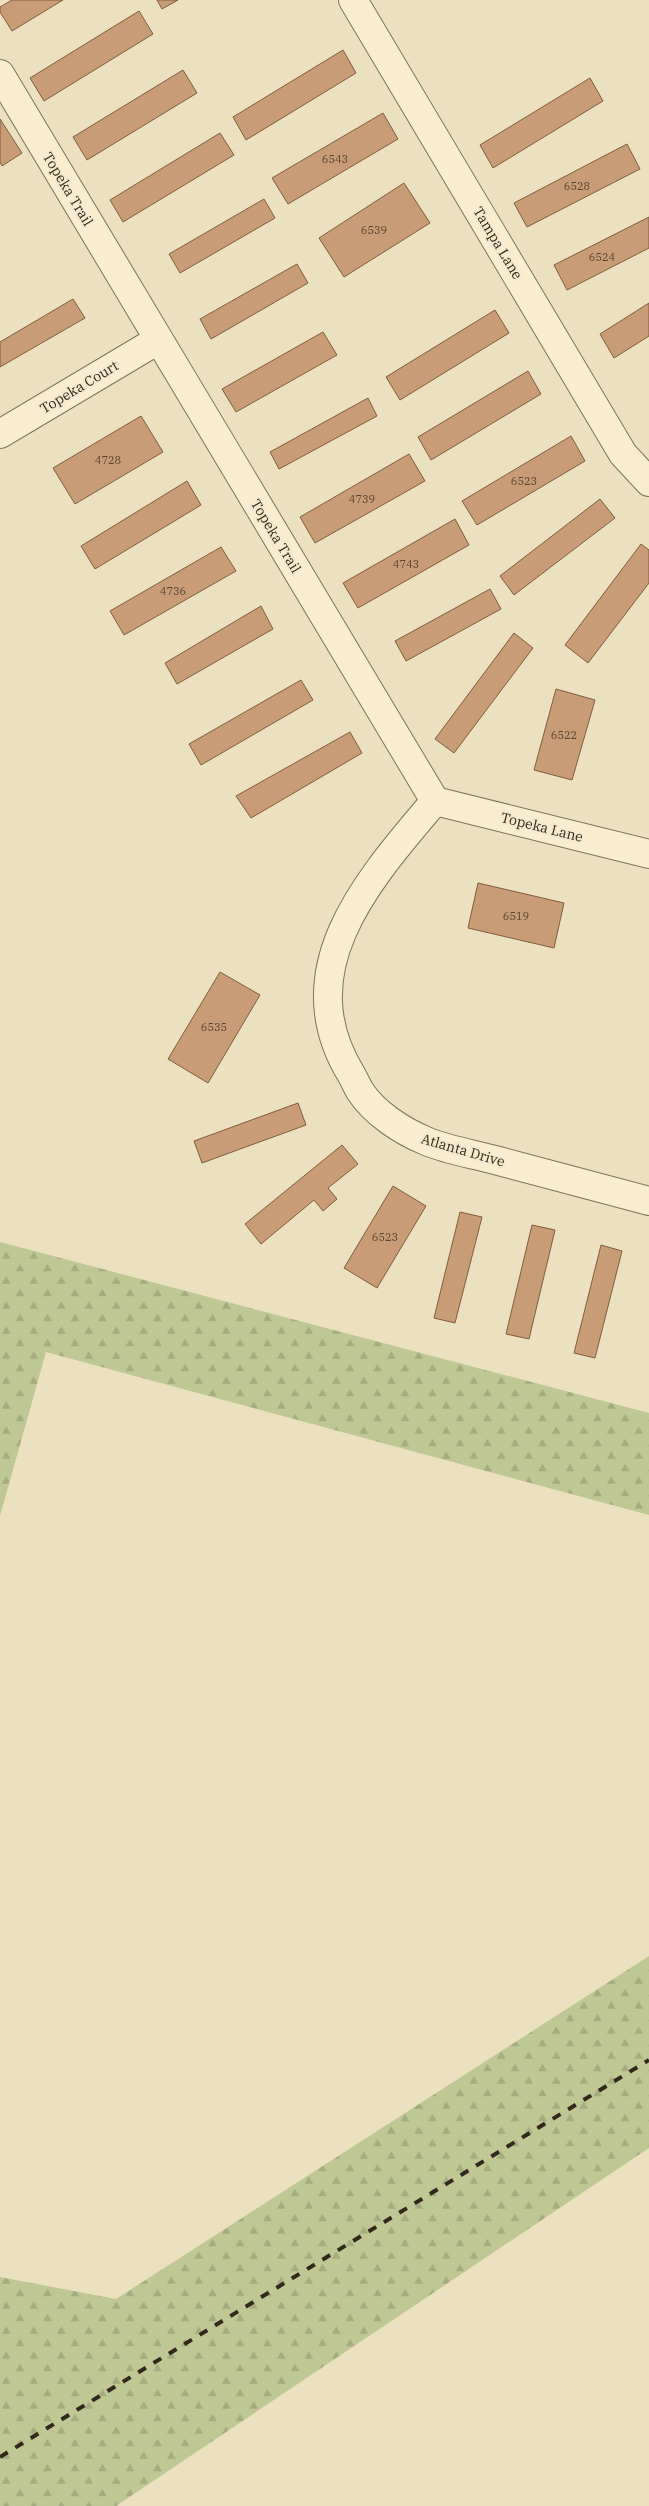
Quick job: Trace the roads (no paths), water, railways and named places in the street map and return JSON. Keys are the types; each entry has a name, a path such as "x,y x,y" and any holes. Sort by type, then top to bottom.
{"street":[{"name":"Tampa Lane","path":"353,0 623,454 649,482"},
{"name":"Topeka Trail","path":"0,74 435,801"},
{"name":"Topeka Court","path":"0,434 158,340"},
{"name":"Topeka Lane","path":"435,801 649,854"},
{"name":"Atlanta Drive","path":"435,801 382,866 351,911 337,942 330,965 327,998 331,1030 337,1049 361,1092 384,1116 413,1135 428,1142 649,1201"}],"railway":[{"path":"0,2457 649,2060"}]}
